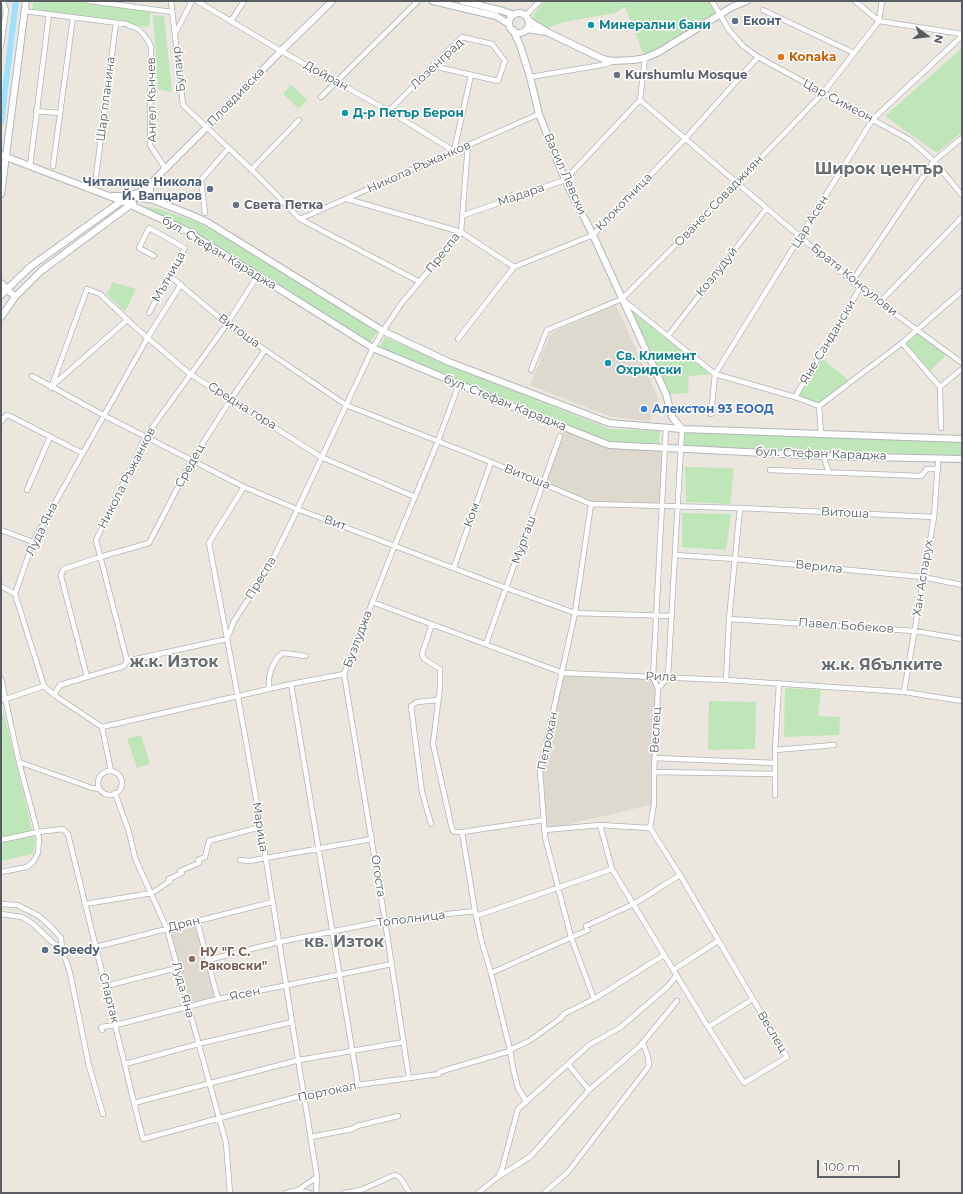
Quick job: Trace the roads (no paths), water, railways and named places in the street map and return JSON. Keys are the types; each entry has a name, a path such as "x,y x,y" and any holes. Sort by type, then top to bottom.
{"street":[{"path":"1,46 4,10 2,1"},
{"path":"1,194 4,156 26,1"},
{"path":"90,1 172,12"},
{"name":"Булаир","path":"171,1 183,105 206,128"},
{"path":"175,34 192,1"},
{"name":"Дойран","path":"197,1 281,51 389,111 454,151"},
{"path":"231,21 244,1"},
{"name":"Пловдивска","path":"1,317 25,285 52,262 131,205 139,194 332,1"},
{"path":"321,97 418,1"},
{"path":"433,1 496,16 509,24 512,30 518,33 525,30 549,32"},
{"path":"462,1 514,15 518,13 549,32 596,56 612,61"},
{"path":"527,18 540,1"},
{"name":"Цар Симеон","path":"712,1 729,30 743,46 758,57 910,140 934,161 962,195"},
{"path":"530,77 578,69 612,61 644,58 671,46 719,14 747,1"},
{"path":"855,1 879,21 962,35"},
{"name":"Ованес Соваджиян","path":"531,370 547,330 622,299 737,183 823,93 879,21 882,1"},
{"path":"764,10 854,53"},
{"name":"Ангел Кънчев","path":"24,11 126,24 138,29 148,40 151,47 150,145 165,168"},
{"path":"30,166 49,14"},
{"path":"509,24 510,19 514,15"},
{"path":"53,166 73,17"},
{"path":"520,45 525,30 529,24 527,18"},
{"name":"Шар планина","path":"96,176 116,23"},
{"name":"Васил Левски","path":"512,30 520,45 539,114 565,180 593,235 666,394 672,417"},
{"name":"Цар Асен","path":"711,414 715,374 873,119 962,35"},
{"name":"Лозенград","path":"389,111 462,37 492,44 505,61 498,81 471,75"},
{"name":"Клокотница","path":"514,267 593,235 685,139 758,57"},
{"path":"640,100 644,58"},
{"path":"433,66 471,75 454,151"},
{"name":"Братя Консулови","path":"640,100 853,280 860,288 962,363"},
{"name":"Мадара","path":"464,215 565,180 640,100"},
{"path":"36,111 60,113"},
{"name":"Никола Ръжанков","path":"300,219 539,114"},
{"path":"251,170 299,120"},
{"path":"206,128 300,219 420,282"},
{"name":"Яне Сандански","path":"853,280 934,161 962,138"},
{"name":"Преспа","path":"226,639 234,622 267,571 373,348 401,304 461,232 464,215 468,144"},
{"path":"205,213 201,180 228,149"},
{"path":"4,156 110,196"},
{"path":"150,184 150,195 153,200"},
{"name":"бул. Стефан Караджа","path":"110,196 130,196 139,194 207,222 383,331 449,362 609,423 682,429 962,439"},
{"name":"бул. Стефан Караджа","path":"110,196 185,230 373,348 609,445 823,456 962,459"},
{"path":"1,295 30,266 130,196"},
{"path":"347,199 461,232 514,267 458,339"},
{"name":"Козлудуй","path":"668,336 766,208"},
{"path":"880,302 962,217"},
{"name":"Мътница","path":"149,313 185,248 149,228 139,248 154,256"},
{"name":"Никола Ръжанков","path":"127,661 96,540 146,436 227,324 258,275"},
{"name":"Витоша","path":"170,276 227,324 346,405 491,462 591,504 740,508 934,518"},
{"path":"1,283 15,297"},
{"name":"Луда Яна","path":"15,594 33,542 148,337 181,284"},
{"name":"Средна гора","path":"51,388 87,288 100,294 127,320 190,374 321,457 415,497"},
{"name":"Яне Сандански","path":"795,397 860,288"},
{"path":"821,433 819,406 902,343 962,291"},
{"name":"Васил Левски","path":"622,299 715,374 795,397 819,406"},
{"path":"51,388 127,320"},
{"path":"902,343 940,387 941,428"},
{"name":"Средец","path":"87,677 61,576 64,569 149,543 192,460 231,399 265,350"},
{"path":"940,387 962,369"},
{"name":"Вит","path":"32,376 51,388 244,487 297,509 454,567 506,588 575,613 672,616"},
{"name":"Бузлуджа","path":"102,727 291,684 344,674 438,441 459,384"},
{"path":"1,422 6,415 10,416 82,453"},
{"path":"658,689 668,677 682,429 672,417 666,427"},
{"name":"Веслец","path":"600,825 612,870 744,1083 787,1057 680,874 650,828 654,804 658,689 653,677 666,427"},
{"name":"Мургаш","path":"486,644 560,436"},
{"path":"27,490 50,437"},
{"path":"770,470 829,472 823,456"},
{"name":"Ком","path":"454,567 491,462"},
{"name":"Хан Аспарух","path":"829,472 921,476 927,469 938,466 934,518 904,692"},
{"name":"Марица","path":"244,487 209,543 238,697 299,1060 317,1177 316,1193"},
{"name":"Петрохан","path":"591,504 575,613 563,673 540,771 545,837 571,937 594,999"},
{"path":"726,680 729,619 740,508"},
{"path":"1,530 33,542"},
{"name":"Верила","path":"675,555 735,559 923,577 962,585"},
{"path":"1,586 15,594 44,686 54,695 102,727 111,771"},
{"name":"Рила","path":"372,602 563,673 779,683 904,692 962,701"},
{"name":"Павел Бобеков","path":"729,619 915,631 962,639"},
{"path":"432,624 422,654 424,659 440,669 438,700 432,744 452,829 454,832 462,832 544,820"},
{"path":"54,695 60,685 124,666 127,661 226,639"},
{"path":"269,689 269,678 272,667 278,657 283,653 306,656"},
{"name":"Огоста","path":"344,674 372,839 409,1078"},
{"path":"1,679 3,699 38,832 39,847 38,853 32,862 27,866 1,872"},
{"path":"775,795 775,750 779,683"},
{"path":"291,684 319,849 338,974 358,1085"},
{"path":"3,699 44,686"},
{"path":"431,824 422,792 411,706 416,702 438,700"},
{"path":"775,750 834,745"},
{"path":"655,758 775,763"},
{"path":"20,762 92,788 100,789 107,794 115,793 120,789 122,783 121,777 116,772 105,772 99,779 98,784 100,789"},
{"path":"654,772 775,774"},
{"name":"Луда Яна","path":"115,793 129,832 135,858 167,929 226,1143 230,1193"},
{"path":"545,830 600,825 650,828"},
{"path":"85,904 152,893 170,881 169,879 182,873 180,871 199,863 198,860 205,856 209,841 260,827"},
{"name":"Спартак","path":"38,832 62,829 68,834 143,1139"},
{"path":"1,840 38,832"},
{"path":"462,832 475,913 481,939 491,973 518,1088 526,1101"},
{"path":"240,860 249,861 372,839"},
{"name":"Тополница","path":"208,960 279,942 385,921 475,913 612,870"},
{"path":"491,973 588,930 586,926 634,904 680,874"},
{"name":"Дрян","path":"96,947 272,902"},
{"path":"1,904 16,905 39,916 61,938 62,949 70,973 89,1066 103,1114"},
{"path":"1,914 22,917 33,924 52,942 62,949"},
{"path":"198,921 218,999"},
{"path":"673,970 718,941"},
{"name":"Портокал","path":"143,1139 304,1095 358,1085 439,1074 439,1072 510,1050 529,1041 560,1019 564,1014 594,999 664,954"},
{"name":"Ясен","path":"102,1030 102,1027 116,1025 218,999 392,964"},
{"path":"106,986 177,968"},
{"path":"498,1177 502,1169 518,1109 589,1045 621,1027 667,987 676,975"},
{"path":"708,1027 753,999"},
{"path":"478,1193 484,1191 498,1177 531,1156 589,1090 639,1048 677,1001"},
{"path":"125,1064 198,1044 292,1022"},
{"path":"134,1103 299,1060 404,1042"},
{"path":"545,1192 568,1172 649,1066 648,1056 643,1043"},
{"path":"568,1064 589,1090"},
{"path":"311,1137 398,1116"},
{"path":"344,1193 361,1190 394,1175 401,1179 410,1193"},
{"path":"286,1193 298,1190 317,1177"},
{"path":"298,1190 309,1193"}],"waterway":[{"path":"1,122 16,1"}],"place":[{"name":"Еконт","path":"735,21"},
{"name":"Минерални бани","path":"591,25"},
{"name":"Konaka","path":"781,57"},
{"name":"Kurshumlu Mosque","path":"617,75"},
{"name":"Д-р Петър Берон","path":"345,113"},
{"name":"Читалище Никола Й. Вапцаров","path":"210,189"},
{"name":"Света Петка","path":"236,205"},
{"name":"Св. Климент Охридски","path":"608,363"},
{"name":"Алекстон 93 ЕООД","path":"644,409"},
{"name":"Speedy","path":"45,950"},
{"name":"НУ \"Г. С. Раковски\"","path":"192,959"}],"district":[{"name":"Широк център","path":"879,169"},
{"name":"ж.к. Изток","path":"174,662"},
{"name":"ж.к. Ябълките","path":"882,665"},
{"name":"кв. Изток","path":"344,942"}]}
